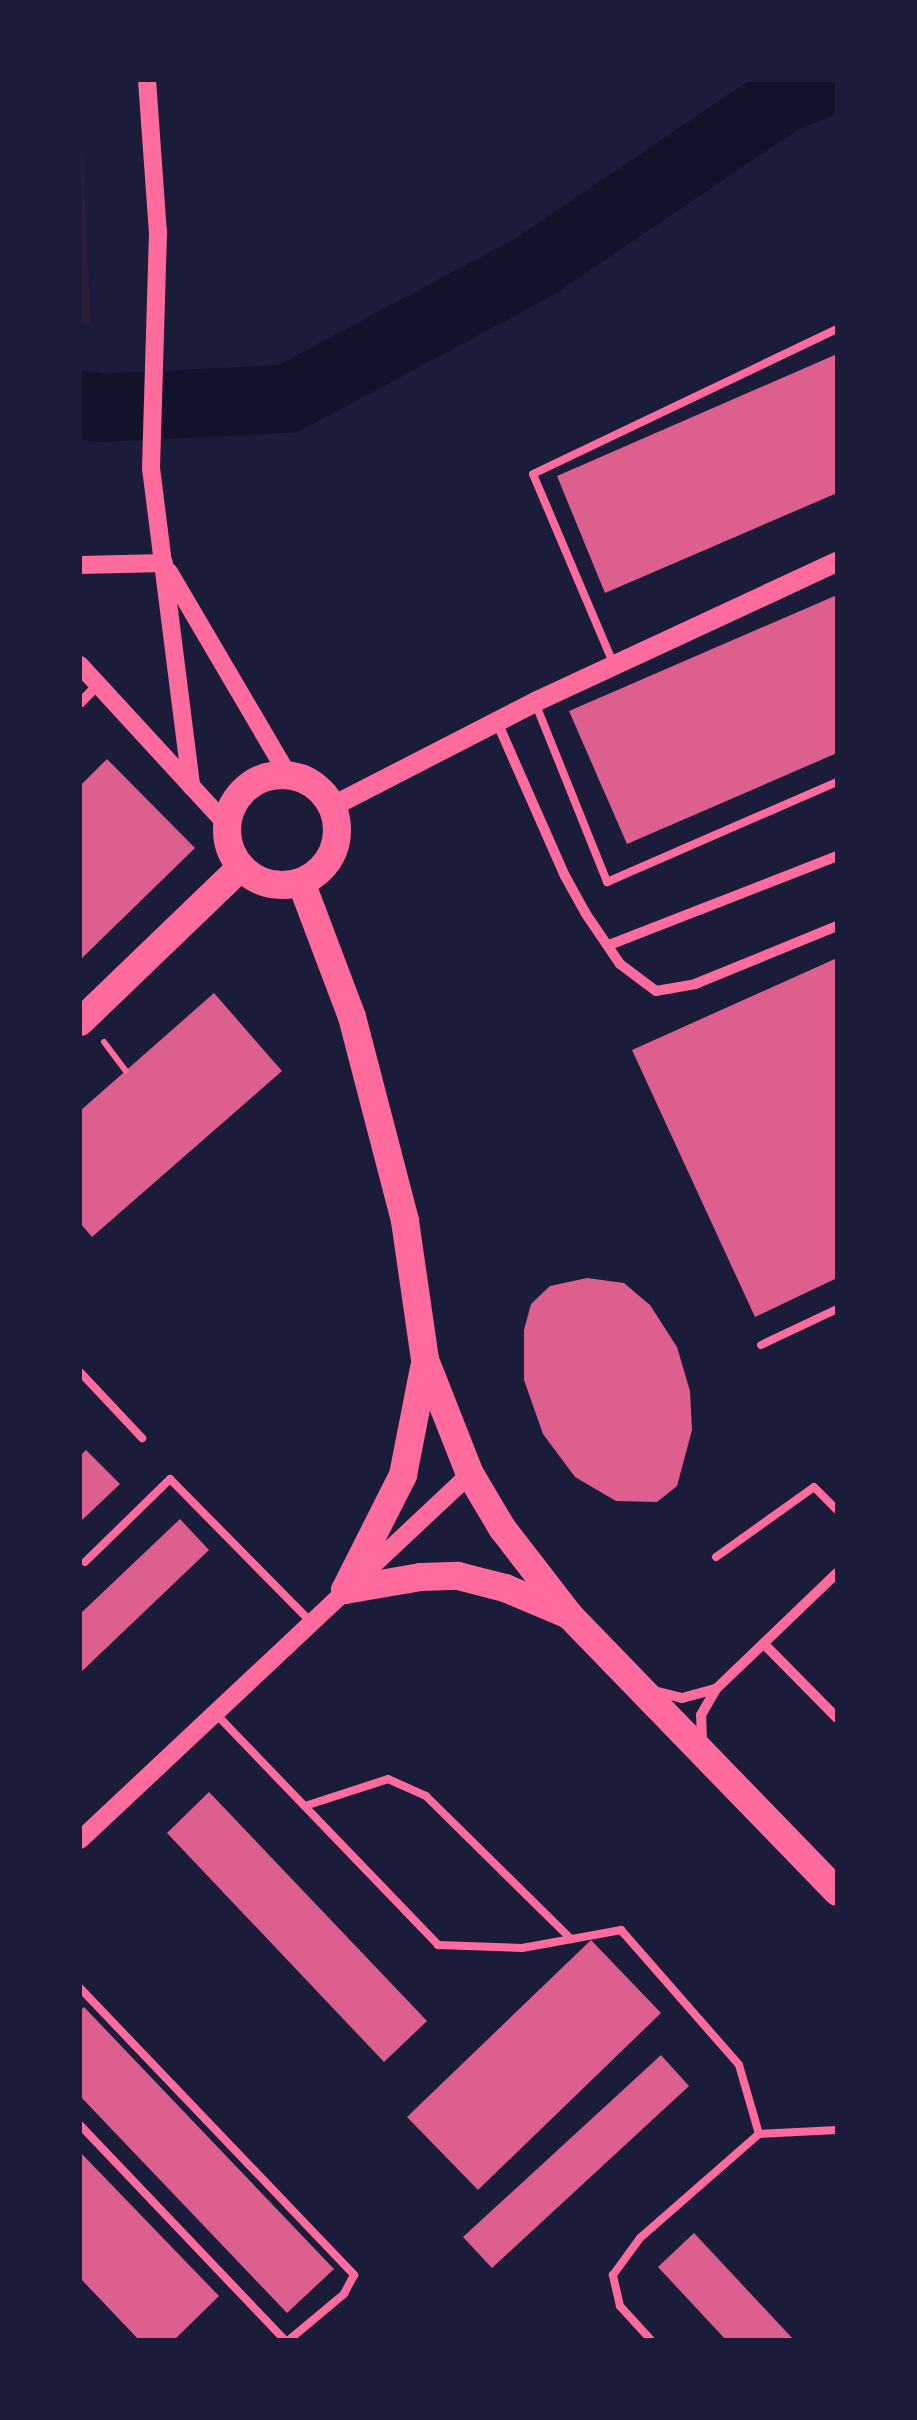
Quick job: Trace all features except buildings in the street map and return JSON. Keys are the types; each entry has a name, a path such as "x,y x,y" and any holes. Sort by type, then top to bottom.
{"highway":[{"path":"288,775 306,781 332,806 336,824 329,859 301,882 268,883 241,867 228,840 227,825 240,793 270,776 288,775"},
{"path":"80,1022 241,867"},
{"path":"301,882 352,1018 404,1222 426,1360 470,1474 502,1528 570,1616 642,1686 837,1892"},
{"path":"345,1590 403,1476 426,1360"},
{"path":"345,1590 421,1577 458,1576 505,1588 570,1616"}],"main road":[{"path":"332,806 535,702 837,562"}],"street":[{"path":"147,80 158,232 151,468 191,786"},
{"path":"80,566 164,563"},
{"path":"164,563 288,775"},
{"path":"80,665 227,825"},
{"path":"80,703 98,685"},
{"path":"498,722 565,876 632,976 656,991 695,984 837,926"},
{"path":"609,945 837,856"},
{"path":"80,1840 470,1474"},
{"path":"708,1756 702,1740 701,1715 716,1689 837,1573"},
{"path":"764,1644 837,1718"},
{"path":"642,1686 682,1698 716,1689"}],"lane":[{"path":"614,665 534,474 837,329"},
{"path":"535,702 608,882 837,782"},
{"path":"761,1345 837,1309"},
{"path":"80,1372 84,1384 142,1438"},
{"path":"86,1562 170,1479 312,1622"},
{"path":"716,1556 814,1487 837,1510"},
{"path":"215,1712 438,1945 522,1948 621,1930 739,2065 760,2134"},
{"path":"304,1806 388,1778 426,1796 571,1939"},
{"path":"80,1988 354,2274 344,2294 287,2340 80,2124"},
{"path":"651,2340 620,2306 614,2275 640,2238 760,2134 837,2130"}],"shaded area":[{"path":"80,94 91,325 80,324"}],"waterway":[{"path":"80,404 100,408 287,399 534,267 779,101 829,80"}]}
